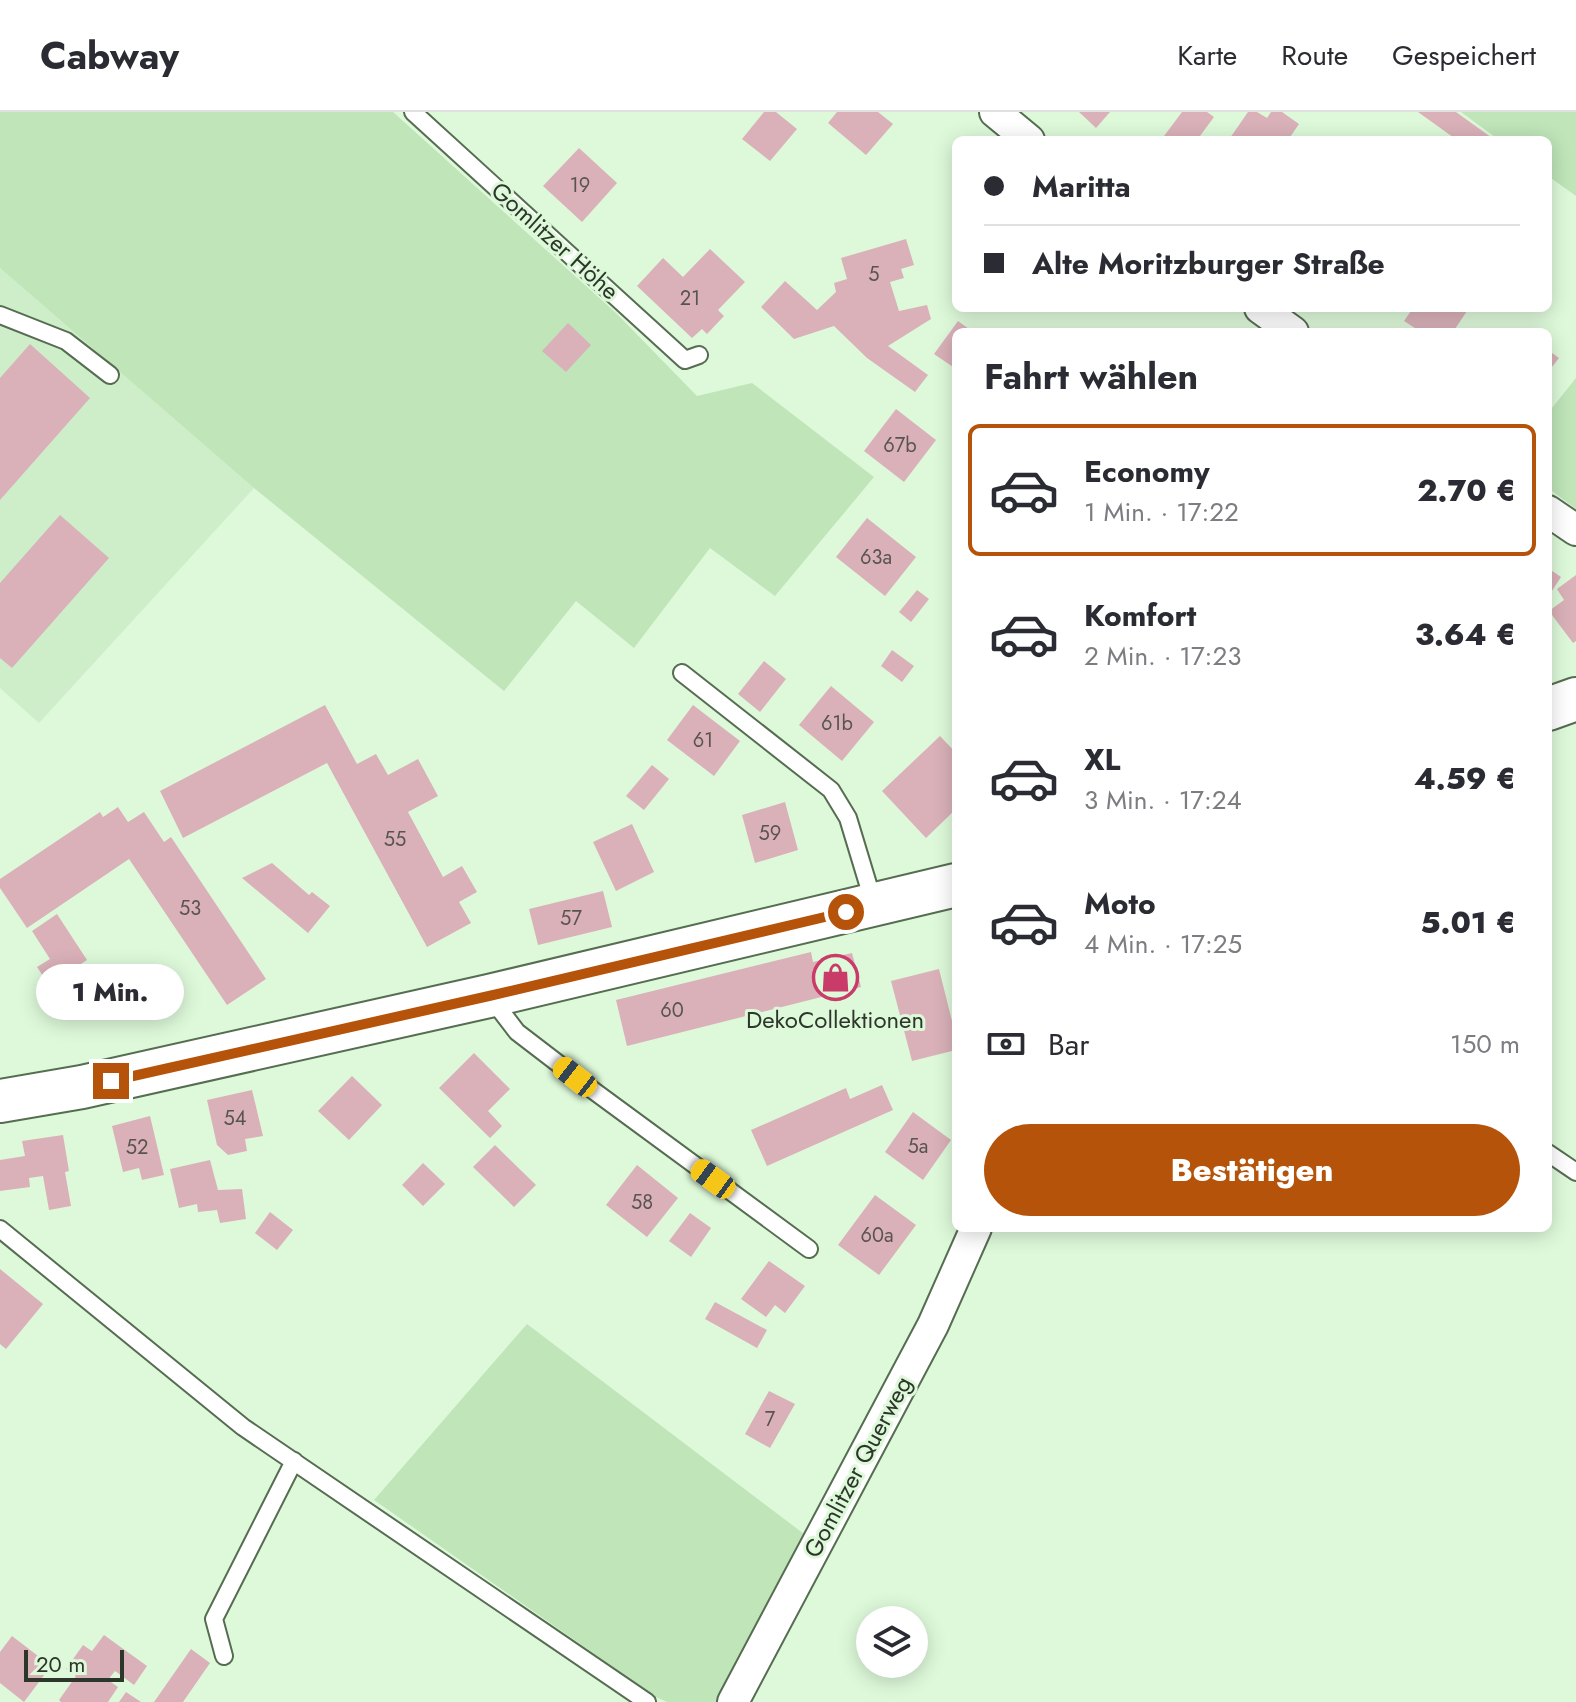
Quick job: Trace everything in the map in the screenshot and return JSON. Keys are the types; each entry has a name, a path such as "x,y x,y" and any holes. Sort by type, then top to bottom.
{"main road":[{"path":"1552,708 1576,699"},
{"path":"0,1101 82,1087 489,996 952,886"}],"street":[{"path":"995,112 1024,136"},
{"path":"1266,312 1288,328"},
{"path":"1552,514 1576,530"},
{"name":"Gomlitzer Querweg","path":"733,1702 933,1325 974,1232"}],"lane":[{"name":"Gomlitzer Höhe","path":"413,112 685,360 699,355"},
{"path":"0,315 66,341 110,375"},
{"path":"682,673 831,790 848,818 875,905"},
{"path":"489,996 517,1032 809,1249"},
{"path":"1552,1156 1576,1172"},
{"path":"0,1229 243,1427 647,1702"},
{"path":"224,1656 214,1619 294,1461"}],"shaded area":[{"path":"0,112 393,112 616,313 697,396 752,383 874,477 775,596 710,548 634,648 576,601 504,691 254,488 0,268"},
{"path":"1461,112 1576,112 1576,196 1552,179 1552,136 1494,136"},
{"path":"0,268 254,488 39,723 0,688"},
{"path":"1576,378 1576,509 1552,491 1552,408"},
{"path":"527,1324 808,1537 726,1702 667,1702 656,1697 374,1500"}],"building":[{"path":"764,112 776,112 797,129 770,161 742,139"},
{"path":"837,112 878,112 893,124 866,155 828,123"},
{"path":"1079,112 1110,112 1096,128"},
{"path":"1182,112 1207,112 1214,117 1200,136 1164,136"},
{"path":"1248,112 1257,112 1267,118 1271,112 1282,112 1299,124 1291,136 1231,136"},
{"path":"1418,112 1456,112 1489,136 1451,136"},
{"path":"579,148 617,183 582,222 543,186"},
{"path":"906,239 914,265 901,269 904,278 890,282 899,311 927,305 931,319 888,346 928,375 915,392 867,358 834,326 794,339 761,307 785,281 817,310 836,292 834,283 847,279 841,258"},
{"path":"710,249 745,282 718,310 724,316 707,334 702,329 692,338 637,286 663,258 683,277"},
{"path":"1410,312 1466,312 1456,328 1415,328 1404,321"},
{"path":"958,321 968,328 953,328"},
{"path":"568,323 591,345 566,372 542,351"},
{"path":"952,329 952,366 934,354"},
{"path":"30,344 90,398 0,500 0,378"},
{"path":"1552,353 1559,358 1552,367"},
{"path":"896,409 936,440 904,482 864,451"},
{"path":"60,515 109,558 12,668 0,658 0,583"},
{"path":"867,518 916,557 885,596 836,557"},
{"path":"1552,571 1561,577 1552,591"},
{"path":"1576,575 1576,641 1573,643 1552,615 1552,609 1564,600 1557,589"},
{"path":"917,590 929,599 911,622 899,612"},
{"path":"892,650 914,666 902,682 881,666"},
{"path":"764,661 786,679 760,712 738,694"},
{"path":"831,686 874,722 842,761 799,725"},
{"path":"325,705 357,764 376,754 388,775 418,759 438,796 408,812 443,877 462,866 477,892 459,902 471,923 427,947 327,763 183,838 160,791"},
{"path":"693,705 740,741 714,776 667,740"},
{"path":"940,736 952,749 952,813 926,838 882,791"},
{"path":"652,765 669,779 644,810 626,796"},
{"path":"785,802 798,850 755,863 742,815"},
{"path":"118,807 128,822 144,812 164,842 171,837 266,979 227,1005 129,859 27,928 0,888 0,879 100,812 103,817"},
{"path":"632,824 654,872 616,891 593,842"},
{"path":"272,863 309,895 312,892 330,906 308,933 242,878"},
{"path":"603,891 612,927 538,945 529,909"},
{"path":"57,914 87,960 49,985 37,967 50,959 32,931"},
{"path":"811,952 813,962 852,953 861,987 627,1046 616,1000"},
{"path":"939,969 952,1021 952,1051 912,1061 891,981"},
{"path":"135,976 146,993 120,1011 108,994"},
{"path":"474,1053 510,1089 488,1111 502,1126 490,1138 439,1088"},
{"path":"352,1076 382,1105 349,1140 318,1111"},
{"path":"882,1085 893,1110 767,1166 751,1130 846,1088 850,1099"},
{"path":"252,1090 263,1136 245,1139 247,1151 228,1155 217,1145 207,1100"},
{"path":"913,1112 951,1140 923,1180 885,1152"},
{"path":"150,1116 164,1175 142,1180 139,1168 123,1172 112,1126"},
{"path":"63,1135 71,1206 49,1210 43,1176 29,1178 30,1187 0,1191 0,1160 25,1156 22,1141"},
{"path":"495,1145 536,1185 514,1207 473,1167"},
{"path":"210,1160 218,1190 242,1189 246,1219 220,1223 217,1210 198,1212 197,1204 179,1208 170,1169"},
{"path":"423,1163 445,1184 423,1206 402,1185"},
{"path":"637,1165 678,1198 647,1237 606,1205"},
{"path":"875,1195 916,1225 879,1275 838,1245"},
{"path":"270,1212 293,1230 277,1250 255,1233"},
{"path":"690,1213 711,1228 691,1257 669,1241"},
{"path":"769,1261 805,1286 785,1313 775,1305 766,1317 741,1299"},
{"path":"0,1269 43,1304 6,1349 0,1344"},
{"path":"715,1302 767,1330 757,1348 705,1319"},
{"path":"769,1391 795,1404 770,1448 745,1434"},
{"path":"104,1635 147,1666 134,1685 115,1671 108,1680 118,1687 108,1702 61,1702 59,1700 76,1676 66,1669 83,1645 92,1651"},
{"path":"12,1636 51,1666 24,1702 0,1683 0,1652"},
{"path":"191,1649 210,1663 183,1702 154,1702"},
{"path":"126,1692 141,1702 119,1702"}],"place":[{"name":"DekoCollektionen","path":"835,978"}],"route":[{"path":"111,1081 846,912"}]}
